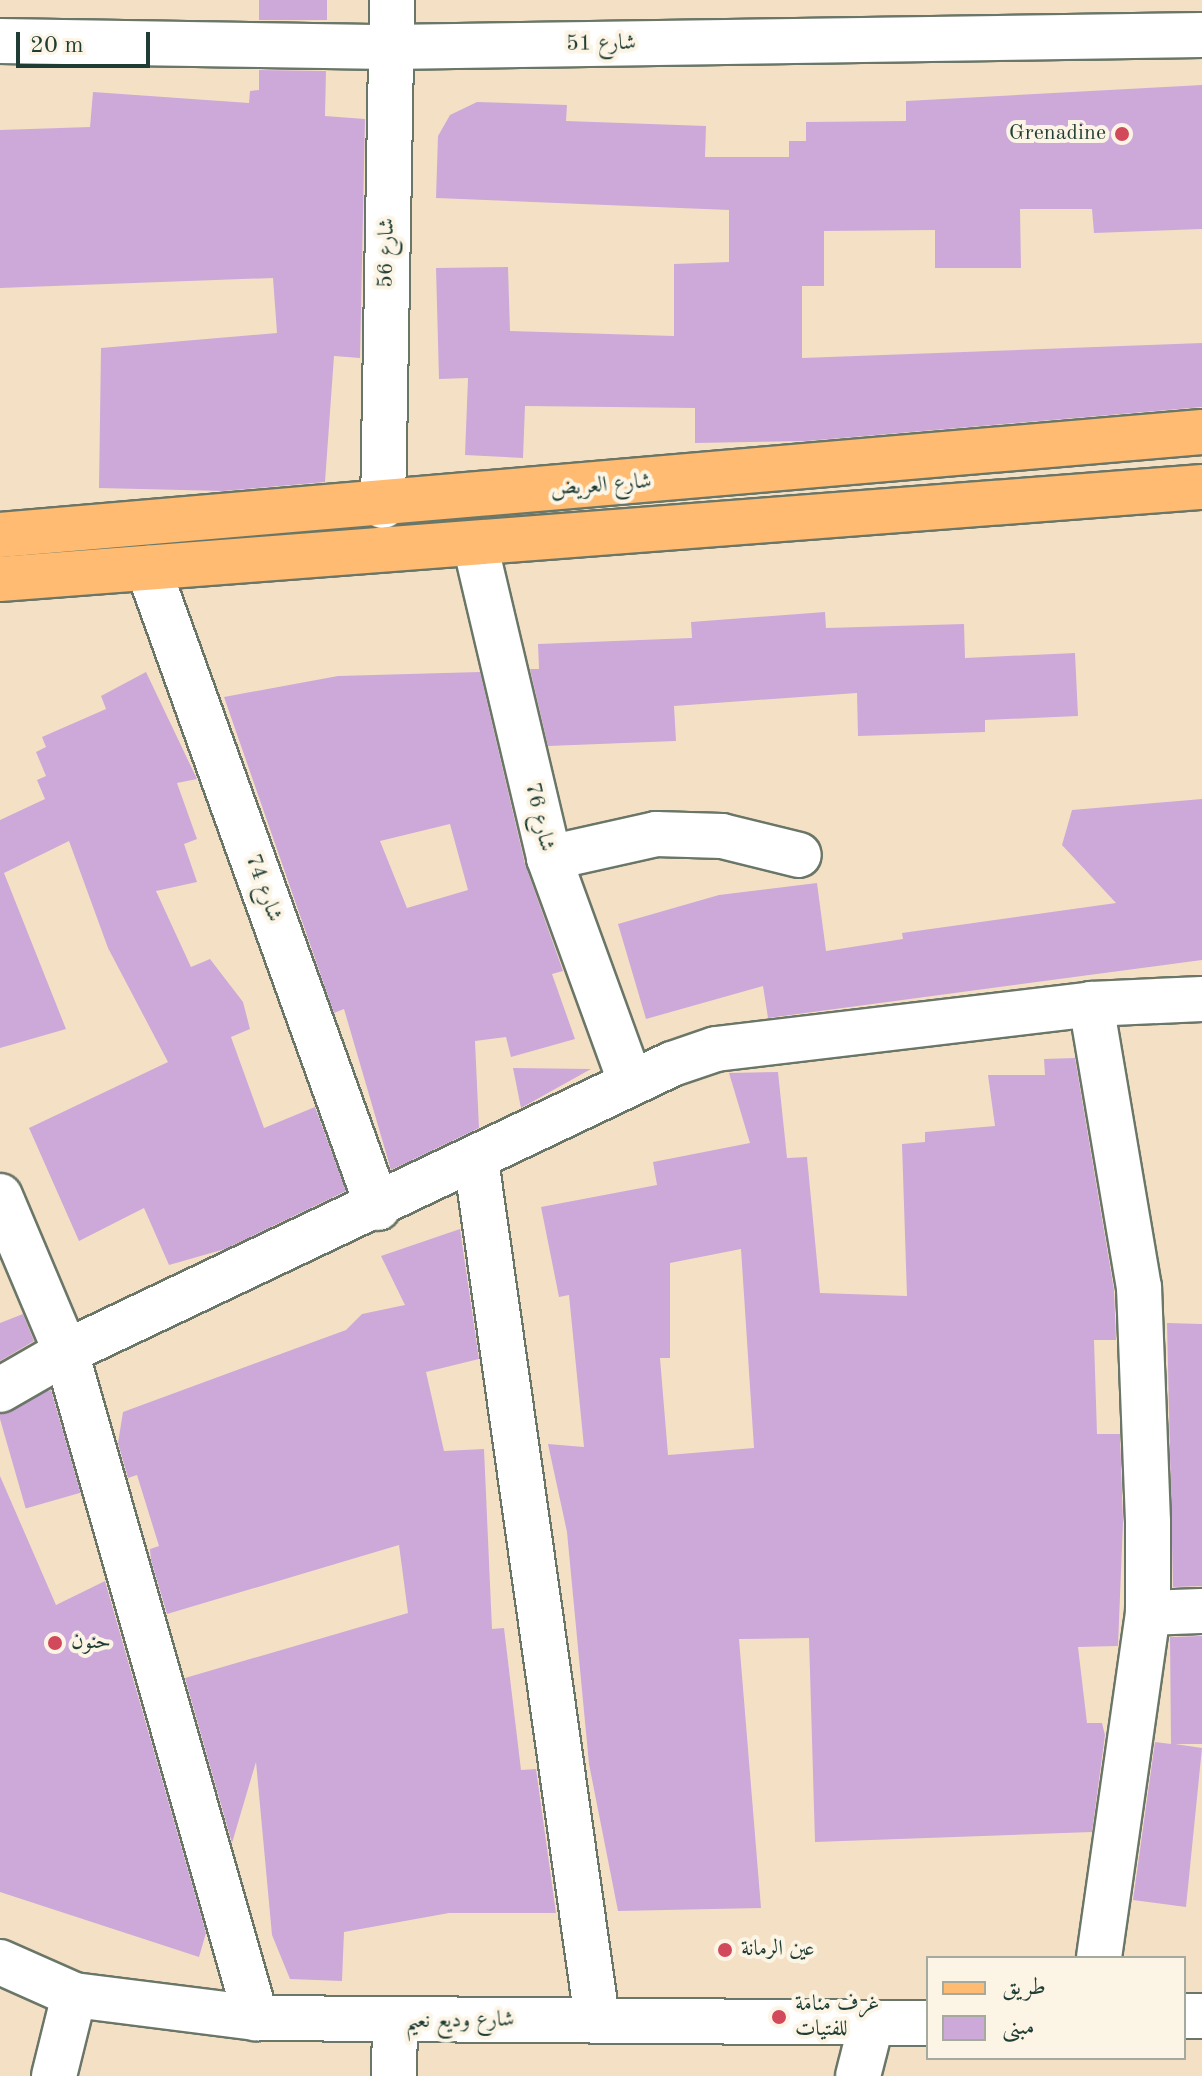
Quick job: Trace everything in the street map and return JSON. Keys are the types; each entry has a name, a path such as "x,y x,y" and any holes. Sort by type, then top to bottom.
{"main road":[{"name":"شارع العريض","path":"0,535 383,506 1202,432"},
{"path":"0,579 1202,487"}],"street":[{"name":"شارع 56","path":"383,506 392,0"},
{"path":"1199,0 1202,17"},
{"name":"شارع 51","path":"0,41 390,47 1202,35"},
{"name":"شارع 76","path":"475,544 549,858 630,1081"},
{"name":"شارع 74","path":"148,568 378,1208"},
{"path":"549,858 656,834 722,836 799,855"},
{"path":"0,1390 66,1352 378,1208 630,1081 716,1049 1091,1004 1202,999"},
{"path":"1091,1004 1139,1287 1148,1613 1099,1956"},
{"path":"476,1160 597,2019"},
{"path":"0,1196 66,1352 256,2018"},
{"path":"1148,1613 1202,1611"},
{"name":"شارع وديع نعيم","path":"0,1962 74,1995 256,2018 395,2022 597,2019 871,2025 926,2023"},
{"path":"54,2076 74,1995"},
{"path":"394,2076 395,2022"},
{"path":"858,2076 871,2025"}],"building":[{"path":"259,0 327,0 327,20 259,20"},
{"path":"259,70 326,71 325,116 365,119 360,358 334,356 325,482 223,491 99,488 101,348 277,333 273,278 0,288 0,130 90,127 93,92 249,103 250,91 259,90"},
{"path":"1202,85 1202,229 1094,233 1092,209 1020,209 1021,268 935,268 935,230 824,231 824,286 802,286 802,358 1202,343 1202,407 806,441 695,443 695,408 525,406 523,458 465,455 468,378 439,379 436,268 508,267 510,331 674,336 674,264 729,262 729,210 436,198 438,136 450,115 477,102 567,105 566,121 706,126 705,157 789,157 789,141 806,141 806,122 906,121 906,101"},
{"path":"825,612 826,628 964,624 965,658 1075,653 1078,716 985,720 985,732 858,736 857,693 674,706 676,741 548,746 530,669 539,669 538,644 692,638 691,622"},
{"path":"146,672 197,779 177,783 197,839 184,844 197,882 156,891 191,967 210,959 243,1002 250,1029 231,1037 264,1128 315,1107 346,1191 225,1249 169,1265 144,1208 79,1241 29,1128 168,1062 108,948 69,841 4,873 66,1029 0,1048 0,820 45,799 37,780 46,776 36,752 46,747 42,737 106,709 101,696"},
{"path":"480,672 525,864 563,971 552,974 575,1039 511,1057 506,1037 475,1041 479,1128 391,1170 344,1009 334,1013 224,697 338,676","holes":["450,824 468,890 407,908 380,841"]},
{"path":"1202,799 1202,960 768,1018 763,986 646,1019 618,924 719,895 817,883 826,951 903,939 902,933 1116,903 1062,845 1072,810"},
{"path":"1075,1058 1114,1290 1116,1340 1094,1340 1097,1434 1120,1434 1123,1522 1118,1646 1078,1647 1087,1723 1102,1723 1105,1735 1092,1832 815,1842 809,1638 739,1639 761,1908 618,1911 589,1764 567,1532 548,1444 584,1447 569,1295 559,1297 541,1207 657,1185 653,1162 750,1143 729,1073 778,1072 787,1158 807,1157 820,1293 907,1296 902,1144 925,1142 925,1132 995,1126 988,1075 1045,1075 1044,1059","holes":["741,1249 754,1448 668,1455 660,1358 670,1358 670,1263"]},
{"path":"513,1068 591,1069 521,1108"},
{"path":"460,1229 479,1359 426,1372 444,1451 484,1449 492,1629 504,1628 521,1770 536,1769 556,1913 449,1913 344,1932 342,1981 290,1979 272,1935 256,1762 232,1843 185,1678 408,1613 399,1545 167,1614 151,1560 150,1549 159,1546 137,1475 128,1478 118,1443 123,1412 346,1330 362,1314 405,1305 381,1256"},
{"path":"23,1314 34,1341 0,1361 0,1323"},
{"path":"1167,1323 1202,1324 1202,1586 1173,1587"},
{"path":"51,1390 80,1493 26,1509 0,1419 0,1405"},
{"path":"0,1476 56,1605 105,1581 206,1933 199,1957 0,1892"},
{"path":"1202,1636 1202,1744 1175,1744 1202,1748 1186,1907 1133,1900 1155,1742 1171,1744 1170,1637"}],"place":[{"name":"Grenadine","path":"1122,134"},
{"name":"حنون","path":"55,1643"},
{"name":"عين الرمانة","path":"725,1950"},
{"name":"غرف منامة للفتيات","path":"779,2017"}]}
